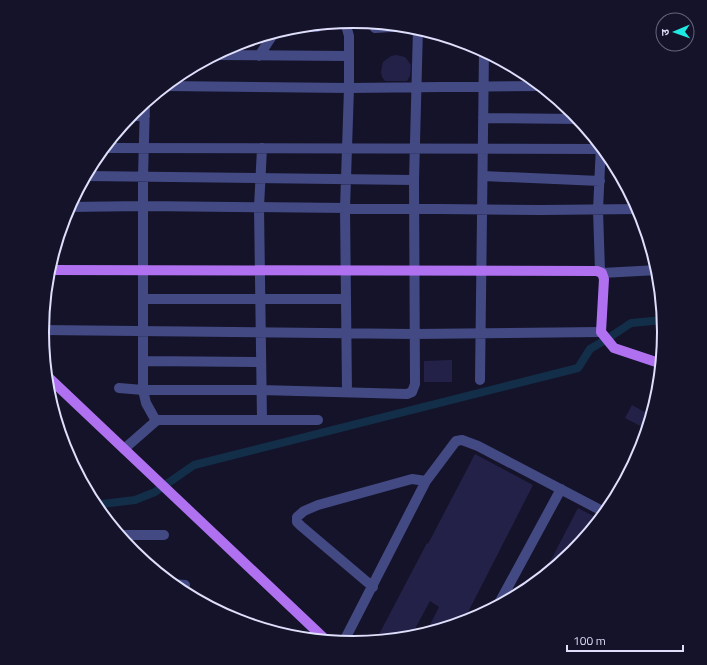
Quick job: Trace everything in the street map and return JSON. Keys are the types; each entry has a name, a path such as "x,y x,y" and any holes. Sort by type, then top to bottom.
{"main road":[{"path":"56,270 481,270 601,272 604,279 601,332 614,348 656,362"},
{"path":"54,382 320,635"}],"street":[{"path":"347,28 349,36 348,148 345,208 347,392"},
{"path":"119,388 143,390 261,390 407,394 412,392 415,384 414,180 418,35"},
{"path":"259,56 270,40"},
{"path":"227,55 349,56"},
{"path":"480,380 483,118 487,58"},
{"path":"175,86 349,88 533,86"},
{"path":"145,111 143,390 146,404 156,421"},
{"path":"139,116 145,116"},
{"path":"483,118 571,119"},
{"path":"111,148 415,148 483,150 596,148"},
{"path":"262,148 259,207 262,420"},
{"path":"602,156 598,210 601,272 651,270"},
{"path":"92,176 414,180"},
{"path":"483,176 600,181"},
{"path":"76,207 632,209"},
{"path":"144,300 346,298"},
{"path":"49,330 414,334 601,332"},
{"path":"144,361 261,362"},
{"path":"124,449 156,421 318,420"},
{"path":"346,637 373,587 426,481 456,442 462,440 478,446 601,510"},
{"path":"373,587 301,526 297,522 297,517 304,511 332,501 412,479 426,481"},
{"path":"502,598 561,489"},
{"path":"127,535 164,535"}],"building":[{"path":"396,55 405,57 411,65 410,76 407,81 385,81 381,72 383,62 391,56"},
{"path":"452,360 452,382 424,382 424,361"},
{"path":"632,405 647,413 643,427 625,418"},
{"path":"475,454 533,485 466,615 429,628 439,607 430,601 414,631 378,635 427,543 428,544"},
{"path":"578,508 596,517 569,548 547,567"}],"waterway":[{"path":"102,504 135,500 155,492 194,465 578,368 590,349 631,323 657,321"}]}
